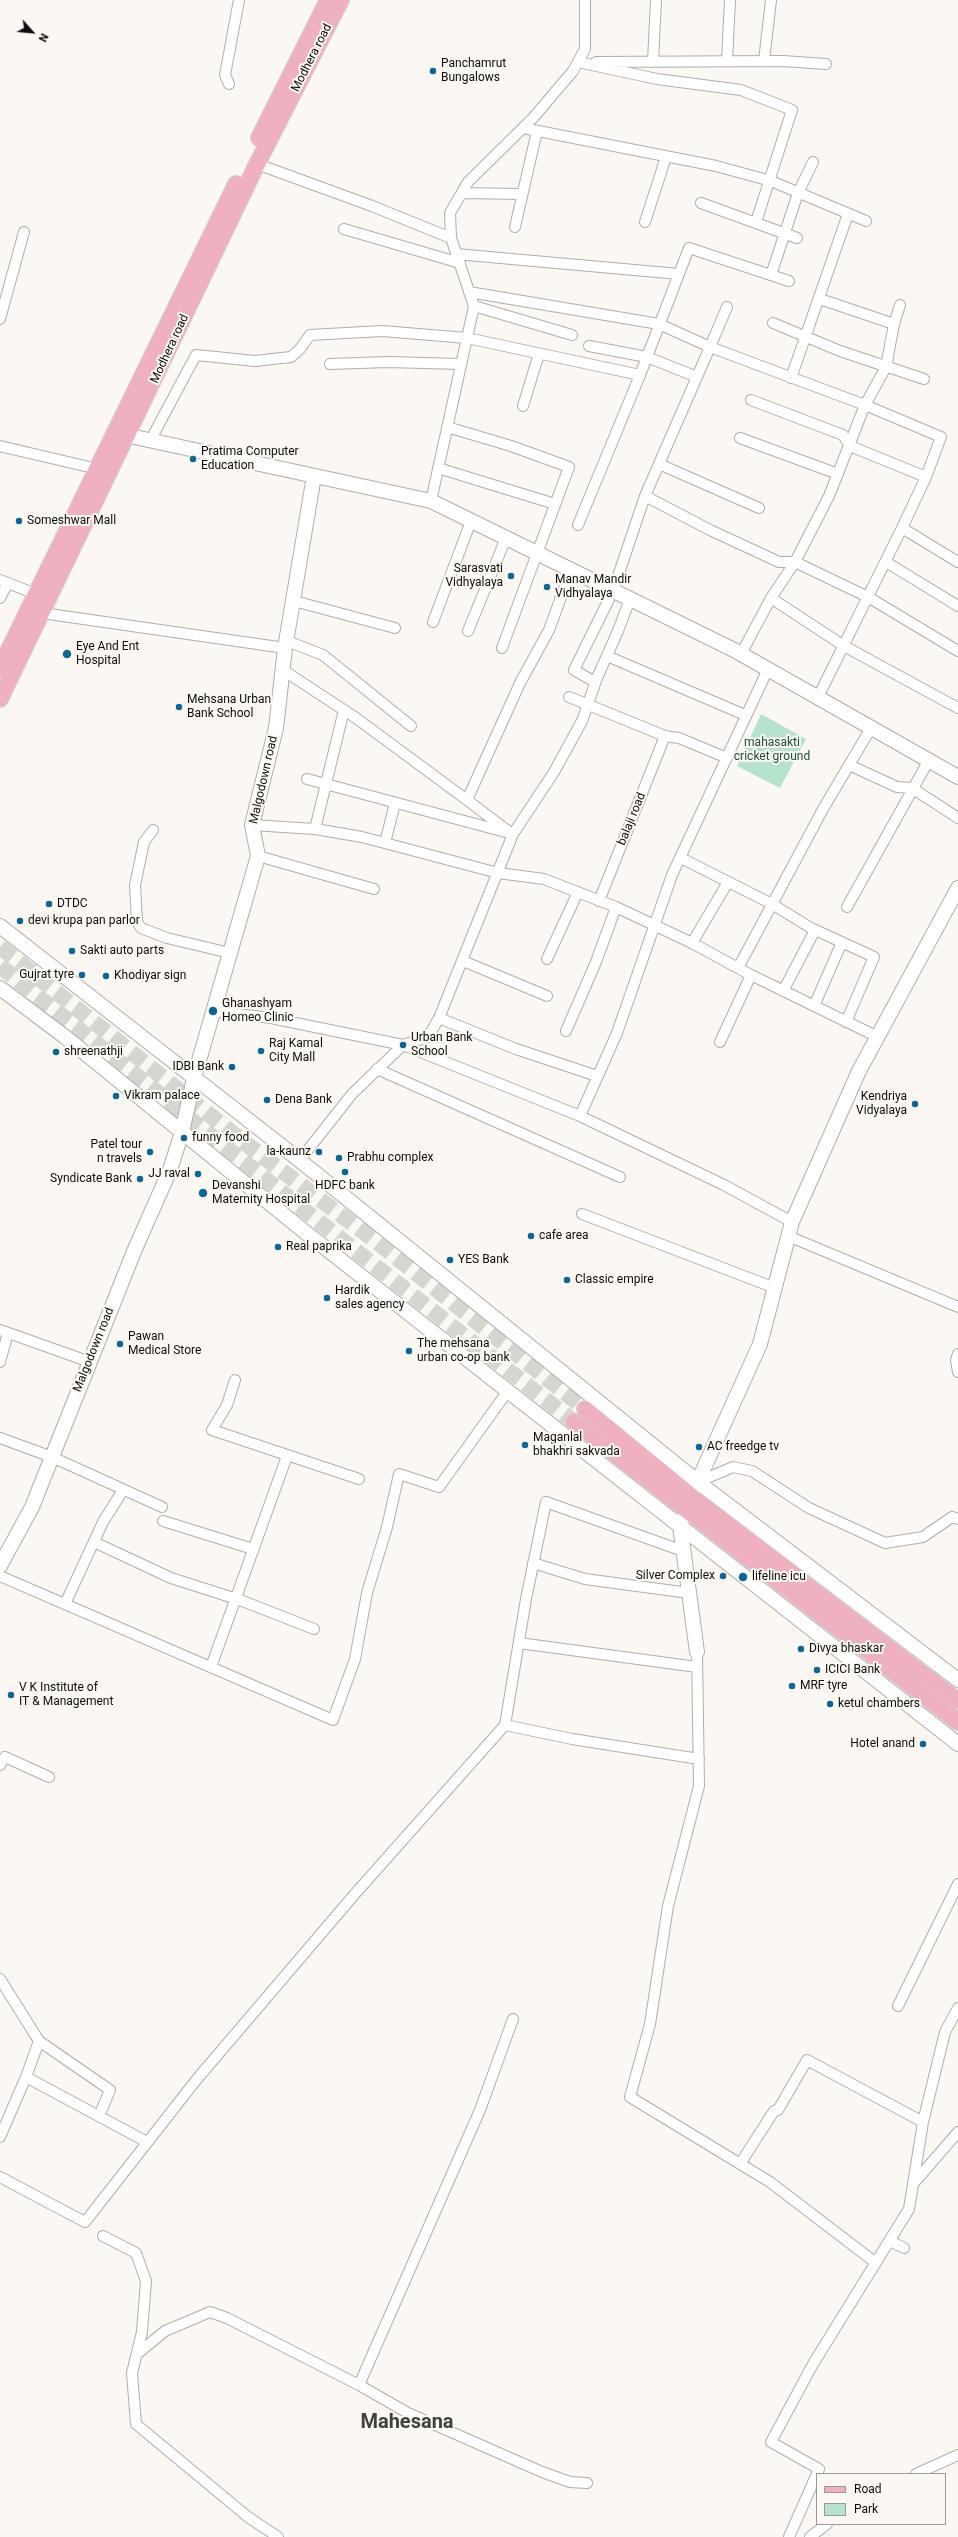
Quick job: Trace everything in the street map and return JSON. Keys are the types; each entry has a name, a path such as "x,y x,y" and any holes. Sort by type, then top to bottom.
{"main road":[{"path":"121,434 328,0"},
{"name":"Modhera road","path":"0,699 42,602 103,470 341,0"},
{"path":"0,668 42,602"},
{"path":"589,1403 598,1420 692,1495 958,1701"},
{"path":"574,1422 588,1433 692,1495 958,1722"}],"street":[{"path":"229,84 225,75 239,0"},
{"path":"431,501 474,306 451,238 450,213 468,182 523,128 573,71 584,49 585,0"},
{"path":"653,62 656,0"},
{"path":"727,61 730,0"},
{"path":"764,61 771,0"},
{"path":"578,62 764,61 826,64"},
{"path":"578,62 657,79 741,90 792,110 771,181 756,222"},
{"path":"523,128 716,166 771,181 866,221"},
{"path":"514,227 537,131"},
{"path":"645,222 666,157"},
{"path":"770,275 798,193 812,162"},
{"path":"257,164 372,206 451,238"},
{"path":"462,193 522,194"},
{"path":"701,203 797,238"},
{"path":"791,378 807,337 848,214"},
{"path":"344,229 458,258 679,274"},
{"path":"0,319 24,232"},
{"path":"578,525 640,375 689,248 789,281"},
{"path":"469,292 659,324 710,347 865,405 940,438 926,476 886,562 818,697"},
{"path":"820,299 894,324"},
{"path":"741,654 771,598 795,562 838,474 865,405 886,367 894,324 900,305"},
{"path":"474,306 572,335"},
{"path":"595,682 574,670 613,591 645,496 727,307"},
{"path":"773,323 886,367 924,379"},
{"path":"150,441 196,355 255,361 291,357 300,349 310,335 382,331 467,338 640,375"},
{"path":"589,346 647,357 697,377"},
{"path":"524,406 539,354"},
{"path":"330,364 388,362 461,364"},
{"path":"751,400 843,435 850,446 926,476"},
{"path":"447,427 511,446 569,467 502,648"},
{"path":"121,434 431,501 741,654 958,777"},
{"path":"740,438 838,474"},
{"path":"0,446 103,470"},
{"path":"659,464 758,508"},
{"path":"438,468 555,504"},
{"name":"Malgodown road","path":"0,1566 32,1507 135,1249 170,1170 182,1132 194,1078 258,856 252,825 276,728 286,644 314,476"},
{"path":"645,496 710,530 779,562 795,562 868,598 958,651"},
{"path":"433,622 471,521"},
{"path":"902,528 958,562"},
{"path":"468,631 506,538"},
{"path":"886,562 958,606"},
{"path":"467,800 520,684 549,630 571,570"},
{"path":"0,598 4,581 42,602 286,644 322,655 411,726"},
{"path":"771,598 844,646 958,708"},
{"path":"300,1160 352,1094 403,1044 428,1037 439,1018 463,961 513,834 554,772 582,721 595,682 630,599"},
{"path":"294,601 395,628"},
{"path":"607,656 745,715"},
{"path":"580,1116 617,1033 655,925 681,858 745,715 768,669"},
{"path":"283,670 344,710 513,834"},
{"path":"569,697 588,703 665,736 679,738 727,758"},
{"path":"315,829 344,710"},
{"path":"738,968 823,809 871,728"},
{"name":"balaji road","path":"599,901 665,736"},
{"path":"848,907 928,760"},
{"path":"849,765 897,787 912,788 958,818"},
{"path":"307,779 513,834"},
{"path":"385,843 395,803"},
{"path":"252,825 315,829 385,843 498,873 544,880 616,907 655,925 751,975 878,1037"},
{"path":"153,830 144,842 135,885 137,922 141,928 167,938 230,953"},
{"path":"258,856 374,889"},
{"path":"681,858 772,904 815,930 874,957 846,1022"},
{"path":"692,943 728,882"},
{"path":"876,2263 770,2182 630,2097 650,2024 668,1906 699,1786 696,1652 680,1525 760,1344 792,1222 859,1071 958,888"},
{"path":"547,959 578,892"},
{"path":"566,1031 596,962 616,907"},
{"path":"0,926 300,1160 589,1403 692,1495 958,1680"},
{"path":"784,991 815,930"},
{"path":"814,1006 842,942"},
{"path":"463,961 547,996"},
{"path":"720,1042 751,975"},
{"path":"0,988 64,1036 289,1220 958,1744"},
{"path":"213,1011 271,1018 403,1044 580,1116 724,1185 792,1222"},
{"path":"439,1018 516,1049 597,1076"},
{"path":"377,1069 620,1177"},
{"path":"582,1214 775,1288"},
{"path":"788,1236 958,1308"},
{"path":"0,1362 4,1331 90,1362"},
{"path":"958,1354 956,1360 958,1372"},
{"path":"235,1380 227,1405 212,1430 359,1479"},
{"path":"0,1576 333,1720 355,1659 367,1593 387,1527 399,1474 439,1487 507,1392"},
{"path":"567,1438 588,1433"},
{"path":"0,1438 52,1457 162,1507"},
{"path":"211,1667 287,1456"},
{"path":"692,1495 733,1467 752,1471 809,1508 885,1543 923,1537 952,1517 958,1519"},
{"path":"65,1604 94,1542 123,1490"},
{"path":"1,2180 85,2222 146,2142 197,2079 344,1907 505,1725 533,1563 546,1502 683,1551"},
{"path":"163,1521 253,1549"},
{"path":"94,1542 171,1578 235,1599 314,1629"},
{"path":"533,1563 585,1579 689,1593"},
{"path":"519,1643 697,1667"},
{"path":"505,1725 572,1739 699,1759"},
{"path":"0,1765 5,1757 49,1777"},
{"path":"898,2006 958,1884"},
{"path":"0,1979 39,2041 110,2090 100,2116"},
{"path":"817,2473 819,2469 771,2442 813,2364 909,2209 923,2122 945,2032 958,2008"},
{"path":"360,2385 480,2110 513,2019"},
{"path":"0,2137 26,2077 39,2041"},
{"path":"740,2164 774,2111 778,2110 807,2060 923,2122"},
{"path":"26,2077 146,2142"},
{"path":"913,2184 958,2132"},
{"path":"103,2236 136,2253 146,2282 142,2332 132,2373 136,2424 248,2517 278,2537"},
{"path":"890,2240 904,2248"},
{"path":"137,2354 164,2331 210,2312 227,2318 360,2385 408,2414 542,2472 570,2482 587,2483"},
{"path":"918,2473 958,2455"},
{"path":"789,2537 816,2476"},
{"path":"810,2537 826,2525"}],"green space":[{"name":"mahasakti cricket ground","path":"761,714 806,739 780,788 737,766"}],"tunnel":[{"path":"0,947 241,1140 386,1249 585,1409"},
{"path":"0,966 304,1210 574,1422"}],"place":[{"name":"Panchamrut Bungalows","path":"433,71"},
{"name":"Pratima Computer Education","path":"193,459"},
{"name":"Someshwar Mall","path":"19,521"},
{"name":"Sarasvati Vidhyalaya","path":"511,576"},
{"name":"Manav Mandir Vidhyalaya","path":"547,587"},
{"name":"Eye And Ent Hospital","path":"67,654"},
{"name":"Mehsana Urban Bank School","path":"179,707"},
{"name":"DTDC","path":"49,904"},
{"name":"devi krupa pan parlor","path":"20,921"},
{"name":"Sakti auto parts","path":"72,951"},
{"name":"Gujrat tyre","path":"82,975"},
{"name":"Khodiyar sign","path":"106,976"},
{"name":"Ghanashyam Homeo Clinic","path":"213,1011"},
{"name":"Urban Bank School","path":"403,1045"},
{"name":"Raj Kamal City Mall","path":"261,1051"},
{"name":"shreenathji","path":"56,1052"},
{"name":"IDBI Bank","path":"232,1067"},
{"name":"Vikram palace","path":"116,1096"},
{"name":"Dena Bank","path":"267,1100"},
{"name":"Kendriya Vidyalaya","path":"915,1104"},
{"name":"funny food","path":"184,1138"},
{"name":"Patel tour n travels","path":"150,1152"},
{"name":"la-kaunz","path":"319,1152"},
{"name":"Prabhu complex","path":"339,1158"},
{"name":"HDFC bank","path":"345,1172"},
{"name":"JJ raval","path":"198,1174"},
{"name":"Syndicate Bank","path":"140,1179"},
{"name":"Devanshi Maternity Hospital","path":"203,1193"},
{"name":"cafe area","path":"531,1236"},
{"name":"Real paprika","path":"278,1247"},
{"name":"YES Bank","path":"450,1260"},
{"name":"Classic empire","path":"567,1280"},
{"name":"Hardik sales agency","path":"327,1298"},
{"name":"Pawan Medical Store","path":"120,1344"},
{"name":"The mehsana urban co-op bank","path":"409,1351"},
{"name":"Maganlal bhakhri sakvada","path":"525,1445"},
{"name":"AC freedge tv","path":"699,1447"},
{"name":"Silver Complex","path":"723,1576"},
{"name":"lifeline icu","path":"743,1577"},
{"name":"Divya bhaskar","path":"801,1649"},
{"name":"ICICI Bank","path":"817,1670"},
{"name":"MRF tyre","path":"792,1686"},
{"name":"V K Institute of IT & Management","path":"11,1695"},
{"name":"ketul chambers","path":"830,1704"},
{"name":"Hotel anand","path":"923,1744"}],"district":[{"name":"Mahesana","path":"407,2423"}]}
